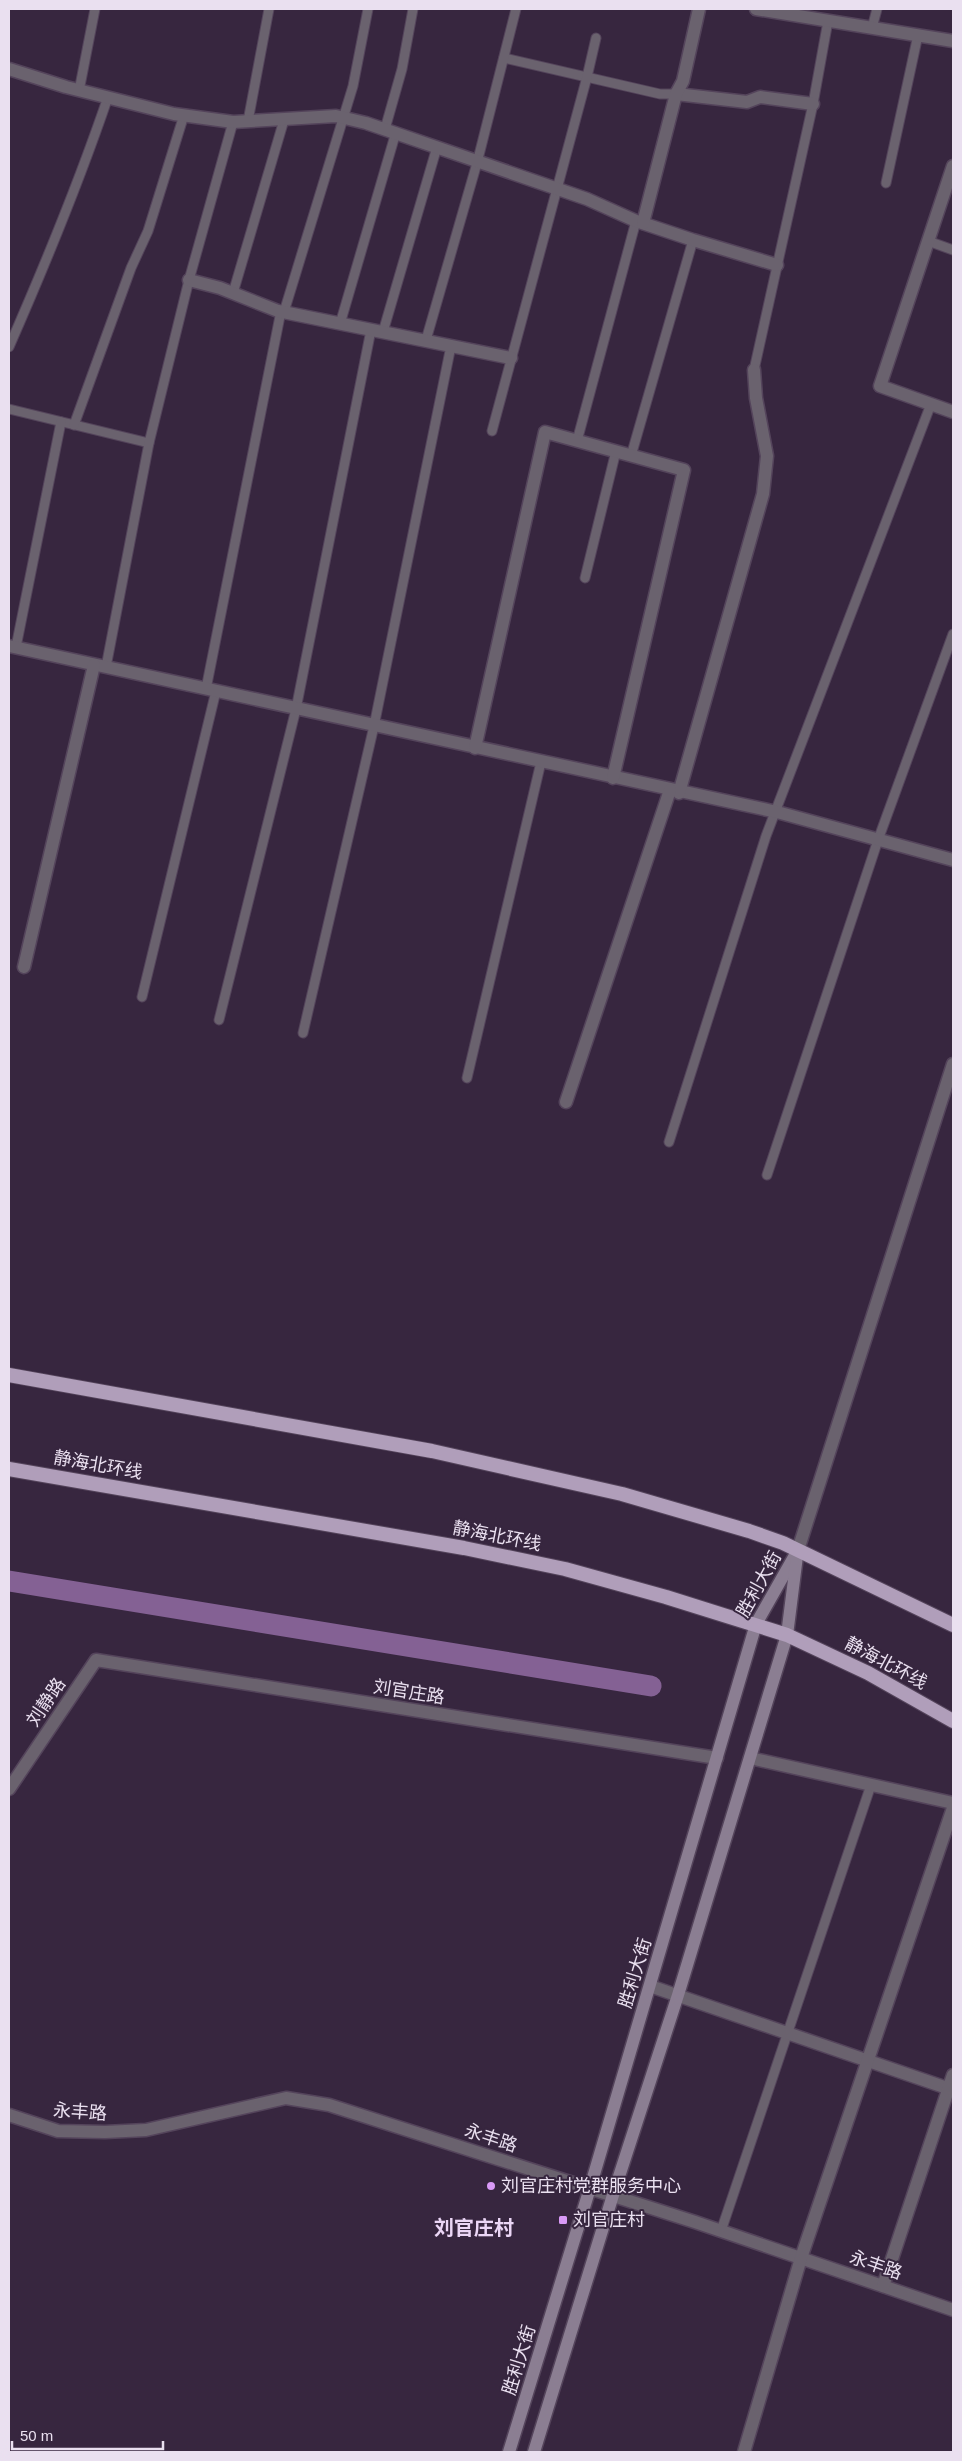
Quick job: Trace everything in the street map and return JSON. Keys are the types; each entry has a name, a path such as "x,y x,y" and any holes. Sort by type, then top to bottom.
{"highway":[{"path":"9,1375 432,1451 622,1494 749,1531 798,1550 953,1625"},
{"name":"静海北环线","path":"9,1469 464,1548 565,1569 666,1596 787,1635 868,1673 953,1721"}],"main road":[{"name":"胜利大街","path":"509,2452 590,2188 756,1624 798,1550"},
{"name":"胜利大街","path":"534,2452 613,2195 678,1996 787,1635 798,1550"}],"street":[{"path":"639,222 676,94 683,81 699,9"},
{"path":"756,9 777,10 828,21 953,41"},
{"path":"9,69 79,91 184,115 233,122 336,116 344,118 390,130 477,163 587,199 639,222 777,265"},
{"path":"676,94 747,102 760,98 813,104"},
{"path":"953,166 880,386 953,412"},
{"path":"189,280 233,293 283,312 512,358"},
{"path":"566,1102 674,792 763,494 767,456 764,430 756,398 754,370"},
{"path":"475,748 545,432 684,470 613,778"},
{"path":"12,646 674,792 777,812 953,860"},
{"path":"24,967 100,666"},
{"path":"798,1550 949,1090 953,1064"},
{"name":"刘官庄路","path":"96,1660 717,1758"},
{"name":"刘静路","path":"9,1789 96,1660"},
{"path":"750,1758 953,1803"},
{"path":"744,2452 800,2258 953,1808"},
{"path":"650,1986 951,2090"},
{"path":"883,2286 951,2090 953,2074"},
{"name":"永丰路","path":"9,2115 58,2131 146,2130 286,2098 329,2105 721,2230 953,2310"}],"lane":[{"path":"79,91 95,9"},
{"path":"248,122 269,9"},
{"path":"142,997 211,690 283,312 344,118 368,9"},
{"path":"340,324 390,130 413,9"},
{"path":"426,340 477,163 516,9"},
{"path":"872,28 877,9"},
{"path":"754,370 813,104 828,21"},
{"path":"886,183 918,35"},
{"path":"492,431 587,78 596,38"},
{"path":"504,58 660,94 676,94"},
{"path":"9,346 60,228 108,97"},
{"path":"74,425 131,268 148,231 184,115"},
{"path":"233,293 284,120"},
{"path":"100,666 189,280 233,122"},
{"path":"219,1020 296,709 377,331 437,147"},
{"path":"577,440 639,222"},
{"path":"632,456 693,240"},
{"path":"928,241 953,250"},
{"path":"303,1032 374,726 451,346"},
{"path":"669,1142 766,836 777,812 931,404"},
{"path":"9,409 150,443"},
{"path":"12,646 61,422"},
{"path":"585,578 616,451"},
{"path":"767,1175 878,840 953,634"},
{"path":"468,1078 541,762"},
{"path":"721,2230 871,1784"}],"waterway":[{"path":"9,1581 651,1686"}],"place":[{"name":"刘官庄村党群服务中心","path":"491,2186"},
{"name":"刘官庄村","path":"563,2220"}],"district":[{"name":"刘官庄村","path":"474,2228"}]}
